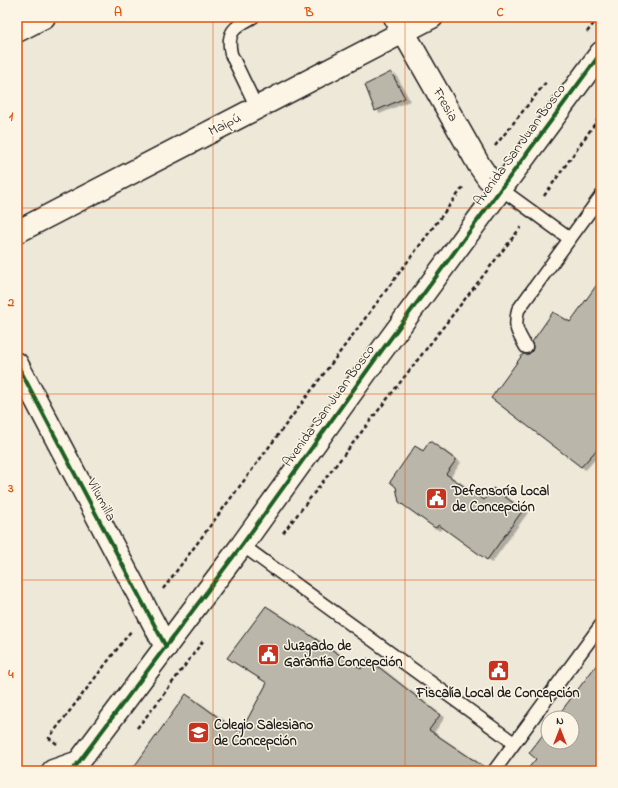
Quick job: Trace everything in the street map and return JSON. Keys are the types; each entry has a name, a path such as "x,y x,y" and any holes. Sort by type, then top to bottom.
{"main road":[{"path":"17,31 44,17"},
{"name":"Maipú","path":"17,232 257,108 400,25 432,17"},
{"name":"Fresia","path":"400,25 479,165 488,178 501,189"},
{"name":"Avenida San Juan Bosco","path":"75,767 242,545 501,189 598,64"},
{"name":"Vilumilla","path":"17,364 166,647"},
{"path":"53,771 75,767"}],"lane":[{"path":"253,17 236,27 232,32 229,46 231,54 257,108"},
{"path":"501,189 570,239"},
{"path":"526,347 517,330 516,322 518,310 601,196"},
{"path":"242,545 514,743"},
{"path":"494,771 601,625"}],"path":[{"path":"262,560 532,212 601,115"},
{"path":"75,767 49,738 147,610 479,165"},
{"path":"135,731 204,640"}],"building":[{"path":"391,72 405,98 375,111 365,85"},
{"path":"601,279 601,445 581,467 491,398 523,354 529,354 532,351 532,342 553,312 570,322"},
{"name":"Defensoría Local de Concepción","path":"430,441 456,460 446,474 484,500 493,488 523,510 487,560 439,525 435,528 399,502 396,487 390,482 415,446 423,451"},
{"path":"266,606 361,669 367,658 440,715 429,730 487,769 487,771 131,771 186,694 240,733 267,683 227,658"},
{"path":"601,659 601,771 526,771 536,759 529,753 540,739 540,750 580,750 580,710 562,710"}],"cycle path":[{"path":"72,771 242,545 374,361 601,53"},
{"path":"17,364 166,647"}],"place":[{"name":"Defensoría Local de Concepción","path":"437,499"},
{"name":"Juzgado de Garantía Concepción","path":"269,654"},
{"name":"Fiscalía Local de Concepción","path":"498,671"},
{"name":"Colegio Salesiano de Concepción","path":"199,733"}]}
